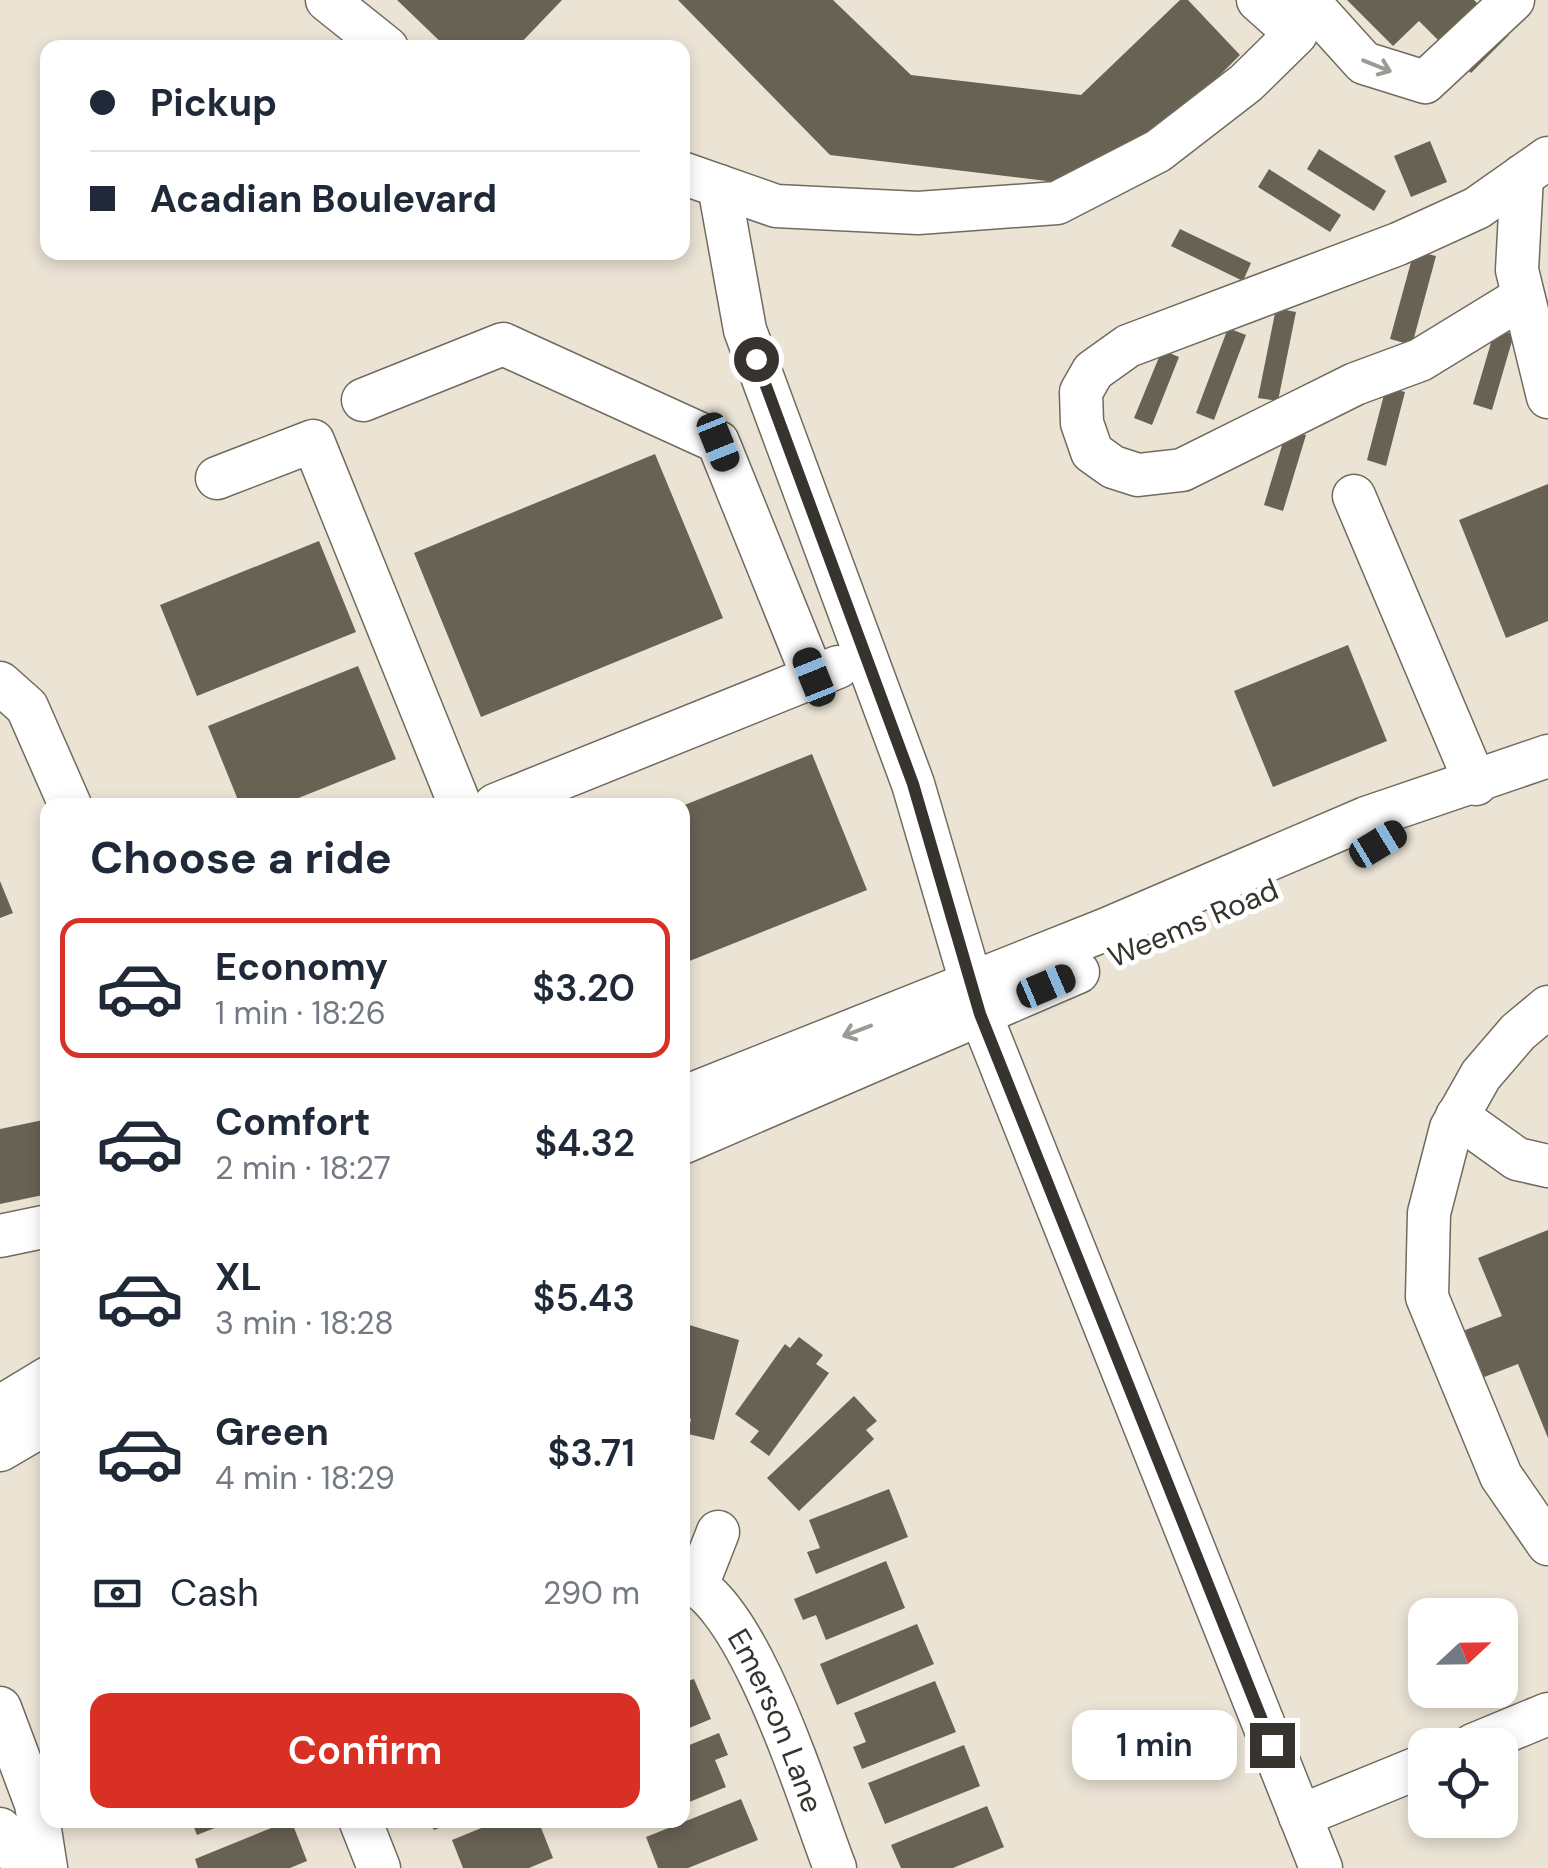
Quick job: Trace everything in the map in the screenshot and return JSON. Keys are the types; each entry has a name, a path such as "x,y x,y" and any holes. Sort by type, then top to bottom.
{"street":[{"path":"327,0 377,40"},
{"path":"701,180 776,206 918,212 1057,203 1158,151 1246,83 1296,34 1258,0"},
{"path":"1307,0 1364,63 1425,82 1512,0"},
{"path":"1535,168 1516,270 1548,397"},
{"path":"1523,297 1420,360 1354,384 1182,470 1138,474 1113,467 1092,452 1082,423 1081,392 1092,370 1128,346 1398,244 1477,208 1535,168"},
{"path":"701,180 746,330 913,784 975,999 1321,1868"},
{"path":"363,400 503,344 718,442 814,677"},
{"path":"218,478 313,441 457,798"},
{"path":"730,472 789,448"},
{"path":"1354,496 1476,784"},
{"path":"512,798 866,656"},
{"path":"0,683 28,707 63,787"},
{"name":"Weems Road","path":"690,1095 975,999 1378,844 1476,784 1548,756"},
{"name":"Weems Road","path":"690,1140 975,999"},
{"path":"1548,1007 1518,1032 1481,1075 1457,1116 1440,1160 1429,1213 1427,1296 1501,1476 1548,1544"},
{"path":"1457,1116 1517,1158 1548,1166"},
{"path":"0,1236 40,1228"},
{"path":"0,1407 40,1383"},
{"path":"0,1450 40,1427"},
{"name":"Emerson Lane","path":"718,1532 690,1581 749,1646 835,1868"},
{"path":"0,1708 36,1804 46,1868"},
{"path":"1514,1728 1548,1714"},
{"path":"1300,1816 1408,1772"},
{"path":"363,1828 379,1868"},
{"path":"0,1829 26,1868"}],"building":[{"path":"397,0 562,0 524,40 439,40"},
{"path":"678,0 833,0 911,75 1081,95 1180,0 1188,0 1240,55 1141,154 1072,184 830,155"},
{"path":"1347,0 1474,0 1509,35 1471,73 1419,21 1393,46"},
{"path":"1430,141 1447,182 1411,197 1394,156"},
{"path":"1319,149 1386,191 1374,211 1307,169"},
{"path":"1269,169 1341,215 1330,232 1258,187"},
{"path":"1180,229 1251,263 1243,281 1171,246"},
{"path":"1414,251 1436,256 1412,345 1390,339"},
{"path":"1276,308 1296,312 1278,401 1258,398"},
{"path":"1228,328 1246,335 1214,420 1196,413"},
{"path":"1495,329 1514,334 1492,410 1473,404"},
{"path":"1162,350 1179,357 1152,425 1134,418"},
{"path":"1386,387 1405,392 1386,466 1367,460"},
{"path":"1287,429 1306,435 1283,511 1264,505"},
{"path":"655,454 723,618 481,717 414,553"},
{"path":"1548,484 1548,621 1506,638 1459,520"},
{"path":"319,541 356,632 197,696 160,605"},
{"path":"1348,645 1387,741 1273,787 1234,691"},
{"path":"358,666 396,759 298,798 237,798 208,726"},
{"path":"812,754 867,890 690,961 690,803"},
{"path":"0,881 13,913 0,918"},
{"path":"40,1121 40,1196 0,1204 0,1129"},
{"path":"1548,1230 1548,1438 1518,1364 1474,1381 1455,1334 1502,1316 1478,1258"},
{"path":"690,1325 739,1340 714,1440 690,1434"},
{"path":"799,1337 823,1355 816,1364 829,1373 769,1456 750,1442 759,1431 735,1414 785,1344 790,1348"},
{"path":"854,1396 877,1421 866,1430 874,1439 799,1511 767,1478"},
{"path":"889,1489 908,1537 816,1574 807,1552 820,1548 809,1520"},
{"path":"886,1561 905,1608 826,1640 816,1615 803,1620 794,1599"},
{"path":"917,1624 934,1664 837,1705 820,1664"},
{"path":"694,1679 711,1719 690,1728 690,1680"},
{"path":"935,1681 956,1732 862,1769 853,1747 866,1742 854,1713"},
{"path":"719,1733 728,1755 715,1760 726,1787 690,1802 690,1745"},
{"path":"964,1745 980,1786 885,1824 868,1783"},
{"path":"741,1799 758,1840 688,1868 658,1868 646,1837 668,1828 690,1828 690,1819"},
{"path":"987,1806 1004,1847 953,1868 901,1868 891,1845"},
{"path":"194,1828 215,1828 197,1835"},
{"path":"271,1828 294,1828 307,1861 290,1868 198,1868 195,1859"},
{"path":"481,1828 541,1828 553,1858 529,1868 463,1868 452,1840"}],"route":[{"path":"756,359 913,784 980,1014 1272,1745"}]}
